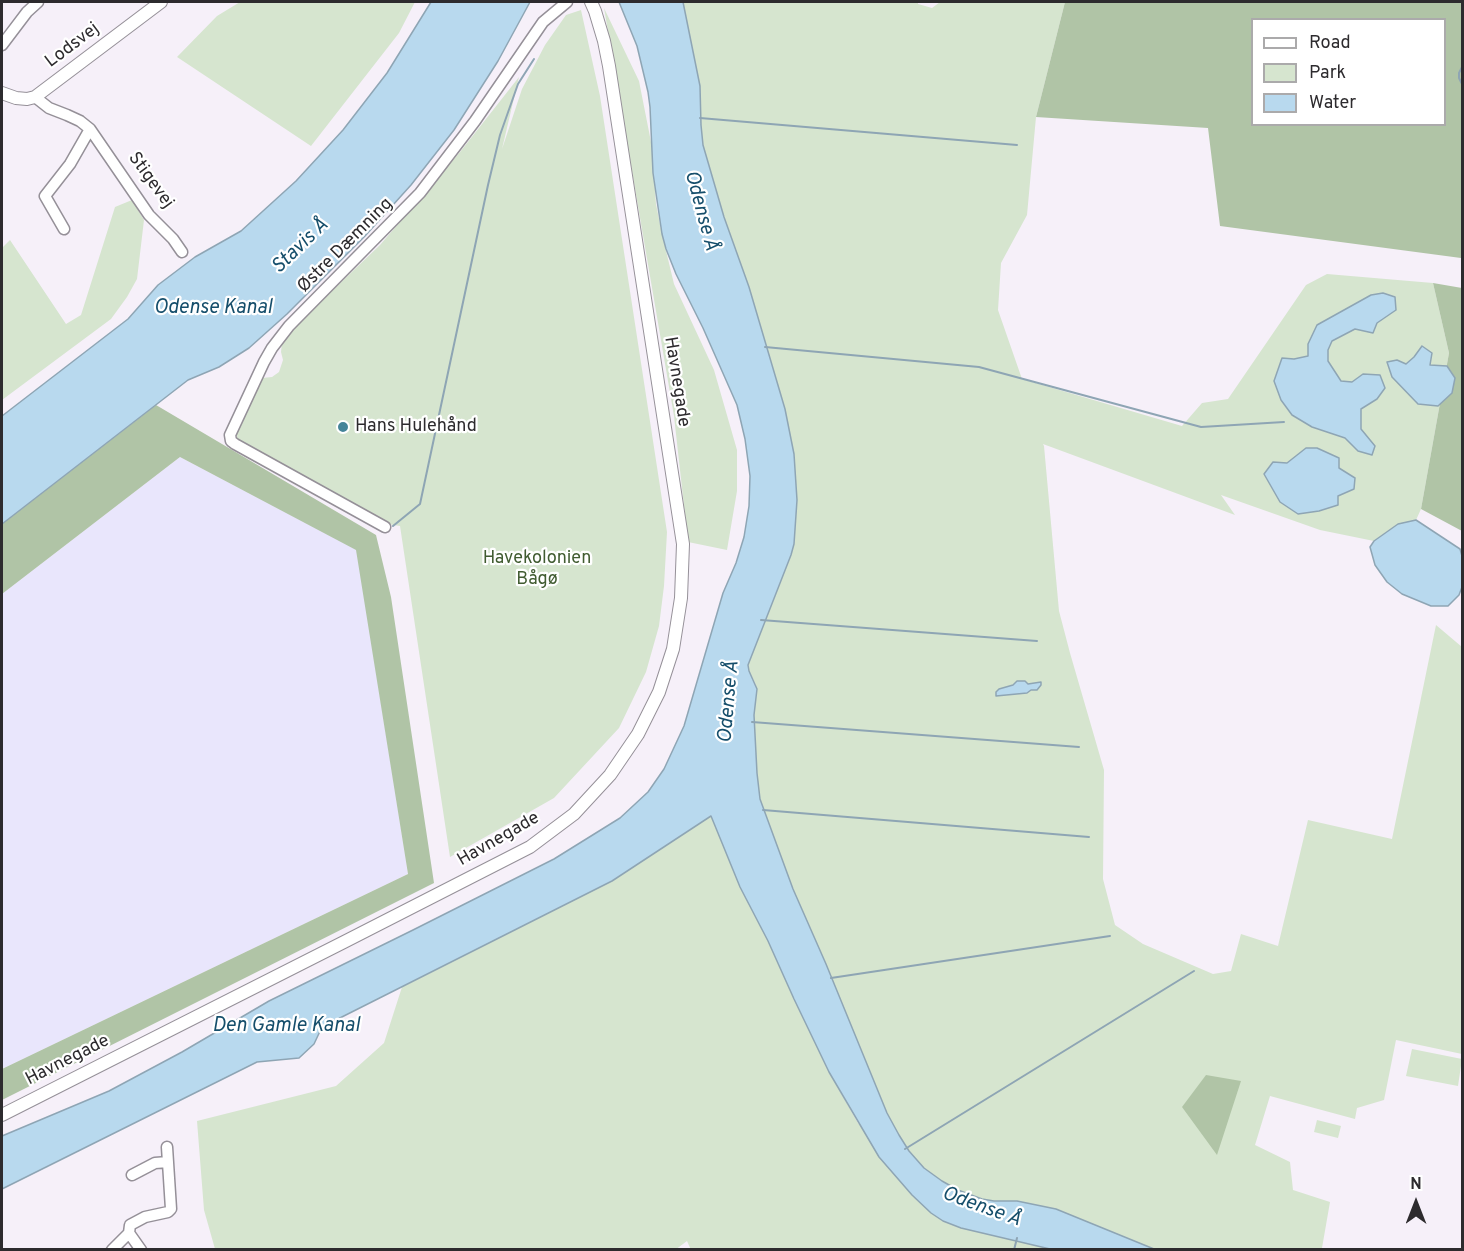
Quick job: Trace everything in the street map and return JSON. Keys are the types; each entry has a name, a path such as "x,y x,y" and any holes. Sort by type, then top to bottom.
{"street":[{"path":"2,45 27,12 38,2"},
{"name":"Lodsvej","path":"35,97 161,2"},
{"name":"Østre Dæmning","path":"385,527 235,444 231,441 230,435 264,362 289,326 420,193 475,121 543,22 567,2"},
{"name":"Havnegade","path":"2,1114 530,847 574,814 610,775 638,734 659,692 673,649 681,598 682,544 609,66 604,41 591,2"},
{"name":"Stigevej","path":"2,93 16,98 35,97 49,108 80,121 90,129 149,215 173,239 182,252"},
{"path":"64,229 45,196 70,164 90,129"},
{"path":"112,1250 129,1233 130,1225 145,1217 168,1212 171,1209 167,1147"},
{"path":"132,1175 155,1163 168,1162"},
{"path":"129,1233 141,1250"}],"shaded area":[{"path":"180,457 357,550 408,874 2,1069 2,594"}],"green space":[{"path":"240,2 415,2 399,33 311,146 177,57 217,16"},
{"path":"683,2 918,2 918,4 932,8 940,2 1065,2 1036,117 1027,215 1001,263 998,310 1022,379 1182,426 1202,403 1228,399 1306,285 1327,274 1433,283 1449,353 1421,509 1416,520 1398,524 1374,541 1320,530 1221,495 1235,515 1043,444 1059,611 1104,770 1103,879 1115,925 1143,944 1213,974 1231,971 1241,934 1278,946 1308,820 1392,839 1436,625 1462,647 1462,1054 1396,1040 1384,1100 1357,1108 1355,1119 1270,1096 1255,1145 1290,1162 1293,1190 1330,1202 1322,1248 1325,1249 1154,1249 1056,1209 1017,1201 982,1199 958,1190 924,1168 909,1151 887,1113 793,889 760,799 754,715 756,685 748,665 791,555 785,409 749,287 724,217 703,145 700,86"},
{"path":"1065,2 1462,2 1462,261 1461,258 1220,226 1208,128 1036,117"},
{"path":"604,8 639,81 652,147 656,204 674,284 714,370 737,450 737,491 727,550 688,542 674,416"},
{"name":"Havekolonien Bågø","path":"581,10 600,96 667,532 659,626 646,672 619,728 554,798 450,857 400,526 387,524 242,442 237,438 236,433 262,378 272,377 279,372 283,360 282,342 290,331 380,245 460,152 519,77 502,149 522,89 545,45 566,15"},
{"path":"132,200 144,220 137,279 127,297 111,319 2,400 2,248 10,240 66,324 81,315 115,207"},
{"path":"1433,283 1462,288 1462,531 1421,509 1449,353"},
{"path":"156,405 376,535 391,597 434,883 2,1100 2,1069 408,874 356,550 180,457 2,594 2,524"},
{"path":"711,815 740,887 768,941 829,1072 858,1123 961,1228 1050,1249 691,1250 687,1241 675,1250 215,1249 204,1210 197,1121 336,1086 384,1043 402,987 612,881"},
{"path":"1412,1049 1462,1059 1458,1086 1406,1076"},
{"path":"1206,1075 1241,1081 1217,1155 1182,1107"},
{"path":"1317,1120 1341,1126 1338,1138 1314,1132"}],"water":[{"name":"Odense Kanal","path":"431,2 530,2 498,61 454,130 411,185 365,236 287,314 249,348 219,367 188,380 2,524 2,416 128,319 158,285 195,257 241,231 296,181 343,130 387,73"},
{"path":"619,2 683,2 700,86 703,145 724,217 749,287 785,409 794,454 797,500 794,544 748,665 757,689 754,715 760,799 793,889 887,1113 909,1151 924,1168 958,1190 982,1199 1017,1201 1056,1209 1154,1249 1050,1249 961,1228 943,1221 912,1195 879,1157 829,1072 768,941 740,887 711,816 612,881 322,1027 314,1044 299,1058 257,1062 2,1189 2,1136 109,1091 269,1001 554,859 620,818 648,792 664,769 684,726 723,593 744,537 749,506 750,476 737,405 666,249 653,173 648,92 637,46"},
{"path":"1383,293 1395,297 1396,310 1377,323 1373,333 1355,329 1332,341 1328,350 1328,361 1341,381 1352,382 1363,374 1380,375 1385,388 1377,399 1361,409 1361,429 1375,446 1372,455 1358,451 1345,438 1312,427 1292,415 1281,400 1274,381 1282,358 1294,359 1308,356 1308,344 1317,325 1371,295"},
{"path":"1422,346 1432,353 1430,365 1447,366 1455,378 1452,393 1438,406 1418,404 1392,377 1387,362 1397,360 1406,364"},
{"path":"1306,448 1317,448 1339,458 1339,468 1355,478 1354,489 1338,496 1338,505 1298,514 1280,502 1264,474 1273,462 1287,463"},
{"path":"1416,520 1460,549 1462,587 1459,595 1448,606 1431,606 1402,594 1387,582 1375,565 1370,547 1374,541 1398,524"},
{"path":"1017,681 1025,681 1028,684 1041,682 1041,685 1037,690 1027,693 996,696 999,689 1013,685"}],"waterway":[{"path":"393,526 420,504 500,135 518,84 534,59"},
{"path":"1462,67 1459,73 1462,84"},
{"path":"700,118 1017,145"},
{"path":"765,347 979,367 1201,427 1284,422"},
{"path":"761,620 1037,641"},
{"path":"752,722 1079,747"},
{"path":"763,810 1089,837"},
{"path":"831,978 1110,936"},
{"path":"905,1149 1194,971"},
{"name":"Odense Å","path":"1014,1250 1017,1238"}],"place":[{"name":"Hans Hulehånd","path":"343,427"}],"water label":[{"name":"Stavis Å","path":"301,247"},
{"name":"Den Gamle Kanal","path":"286,1027"}]}
